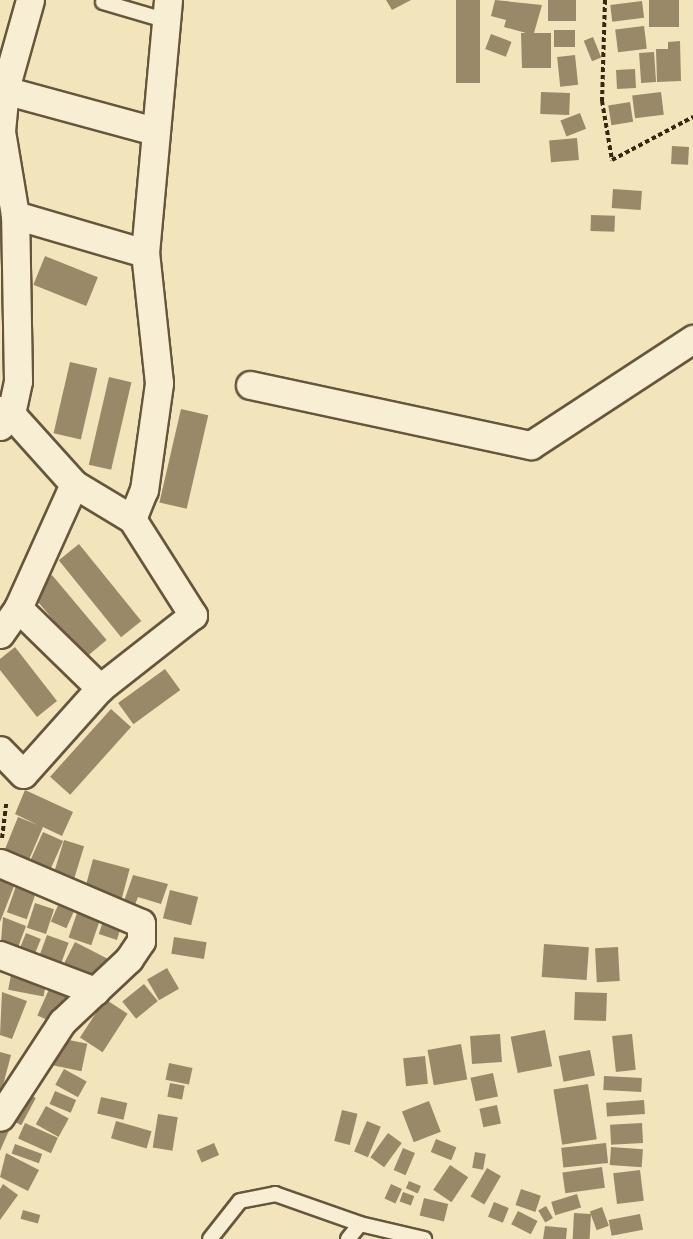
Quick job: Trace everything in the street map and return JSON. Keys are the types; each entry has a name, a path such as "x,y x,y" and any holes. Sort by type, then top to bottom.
{"street":[{"path":"0,750 23,774 100,688 193,615 132,519 74,484 4,416 18,381 15,215 1,133 2,89 30,0"},
{"path":"132,519 144,490 159,383 145,254 166,10"},
{"path":"2,89 155,131"},
{"path":"15,215 145,254"},
{"path":"250,386 531,445 693,339"},
{"path":"0,634 18,608 74,484"},
{"path":"18,608 100,688"},
{"path":"0,1117 62,1022 129,959 141,941 141,923 1,856"},
{"path":"0,955 95,991"}],"lane":[{"path":"103,2 166,10"},
{"path":"210,1239 240,1202 275,1194 360,1224 423,1239"},
{"path":"348,1239 360,1224"}],"path":[{"path":"604,0 602,101 612,160 693,117"},
{"path":"1,856 6,803"}],"building":[{"path":"386,0 411,0 392,10"},
{"path":"456,0 480,0 480,83 456,83"},
{"path":"495,0 542,5 534,33 551,33 551,68 522,68 521,33 526,33 504,27 506,20 491,16"},
{"path":"548,0 576,0 576,21 548,21"},
{"path":"649,0 679,0 679,27 649,27"},
{"path":"642,1 644,18 612,22 610,5"},
{"path":"644,26 647,49 618,52 615,30"},
{"path":"554,30 575,30 575,47 554,47"},
{"path":"491,34 512,42 506,57 485,49"},
{"path":"593,37 601,57 592,61 584,41"},
{"path":"680,41 681,81 657,82 656,49 668,49 668,42"},
{"path":"654,52 656,82 641,83 639,53"},
{"path":"575,55 578,85 560,87 557,57"},
{"path":"635,69 636,88 617,89 616,70"},
{"path":"541,92 570,93 569,115 540,114"},
{"path":"661,92 664,115 635,118 632,96"},
{"path":"630,102 633,122 611,125 608,105"},
{"path":"580,113 586,129 566,136 560,121"},
{"path":"577,138 579,160 551,162 549,140"},
{"path":"672,146 689,147 688,165 671,164"},
{"path":"613,189 642,191 641,210 612,208"},
{"path":"591,215 615,216 614,232 590,231"},
{"path":"45,256 98,277 86,306 33,285"},
{"path":"70,362 97,368 81,439 54,433"},
{"path":"109,377 131,382 111,470 89,465"},
{"path":"181,409 208,415 187,509 159,503"},
{"path":"79,544 141,621 121,637 59,560"},
{"path":"52,575 107,640 85,658 31,593"},
{"path":"15,647 57,701 37,717 0,670 0,659"},
{"path":"165,669 180,690 133,724 118,703"},
{"path":"111,709 131,727 70,795 50,777"},
{"path":"25,790 73,812 62,836 43,827 25,869 1,859 18,817 38,825 15,814"},
{"path":"43,832 63,841 47,877 27,869"},
{"path":"64,840 84,846 72,884 52,878"},
{"path":"93,859 130,869 121,903 84,893"},
{"path":"0,875 16,881 0,922"},
{"path":"133,875 168,884 161,904 138,897 133,910 122,907"},
{"path":"17,883 37,890 27,919 7,912"},
{"path":"170,890 198,897 191,925 163,918"},
{"path":"63,894 79,901 66,928 51,921"},
{"path":"35,903 54,909 46,934 27,928"},
{"path":"78,910 101,918 91,945 69,937"},
{"path":"105,915 123,921 117,940 99,934"},
{"path":"3,917 26,926 14,958 0,953"},
{"path":"26,933 41,939 33,959 18,953"},
{"path":"47,935 69,943 60,965 39,958"},
{"path":"174,937 207,942 204,959 171,954"},
{"path":"75,942 111,960 97,988 61,970"},
{"path":"544,944 589,947 587,980 542,977"},
{"path":"618,947 620,981 597,982 595,948"},
{"path":"167,968 179,989 159,1000 147,980"},
{"path":"12,970 47,977 44,997 8,990"},
{"path":"54,978 76,988 59,1025 37,1015"},
{"path":"144,984 158,1001 136,1019 122,1002"},
{"path":"2,992 27,1001 12,1039 0,1035"},
{"path":"575,992 607,993 606,1021 574,1020"},
{"path":"105,999 128,1014 103,1052 80,1038"},
{"path":"545,1030 552,1066 518,1073 511,1037"},
{"path":"500,1034 502,1062 472,1064 470,1036"},
{"path":"632,1034 636,1070 616,1072 612,1036"},
{"path":"55,1037 87,1044 81,1071 49,1064"},
{"path":"461,1044 467,1079 434,1085 428,1050"},
{"path":"590,1050 595,1076 564,1082 559,1056"},
{"path":"0,1052 11,1055 1,1093 0,1093"},
{"path":"425,1056 428,1084 406,1086 403,1058"},
{"path":"169,1063 192,1068 189,1085 165,1080"},
{"path":"64,1069 87,1082 78,1097 55,1085"},
{"path":"493,1073 498,1096 475,1101 471,1078"},
{"path":"604,1076 642,1078 641,1092 603,1090"},
{"path":"170,1083 185,1086 182,1100 167,1097"},
{"path":"588,1084 597,1139 562,1145 553,1089"},
{"path":"19,1089 36,1098 21,1125 4,1116"},
{"path":"55,1091 76,1100 71,1113 50,1104"},
{"path":"101,1097 127,1103 123,1120 97,1114"},
{"path":"644,1100 645,1114 607,1117 606,1103"},
{"path":"429,1101 441,1132 414,1142 402,1111"},
{"path":"497,1105 501,1124 483,1127 479,1109"},
{"path":"46,1106 69,1119 59,1137 36,1124"},
{"path":"342,1110 358,1114 350,1145 334,1141"},
{"path":"158,1114 178,1117 172,1151 153,1148"},
{"path":"116,1121 152,1131 147,1149 111,1138"},
{"path":"367,1121 381,1127 368,1157 354,1151"},
{"path":"25,1123 58,1138 51,1153 18,1139"},
{"path":"642,1123 643,1143 611,1145 610,1125"},
{"path":"0,1124 10,1128 0,1151"},
{"path":"388,1133 402,1143 384,1167 370,1157"},
{"path":"436,1139 456,1147 451,1160 431,1152"},
{"path":"214,1143 219,1155 202,1162 197,1150"},
{"path":"606,1143 608,1163 563,1168 561,1148"},
{"path":"15,1144 42,1154 39,1163 12,1153"},
{"path":"611,1147 643,1149 642,1167 610,1165"},
{"path":"403,1148 415,1153 406,1175 394,1170"},
{"path":"475,1152 486,1154 483,1170 472,1168"},
{"path":"6,1153 39,1170 28,1191 0,1177"},
{"path":"450,1165 468,1177 451,1202 433,1190"},
{"path":"602,1167 605,1188 565,1193 562,1173"},
{"path":"487,1168 501,1176 484,1205 470,1197"},
{"path":"640,1170 644,1201 617,1204 613,1173"},
{"path":"409,1181 421,1186 418,1193 406,1188"},
{"path":"3,1184 18,1195 0,1220 0,1189"},
{"path":"391,1184 402,1189 395,1203 384,1199"},
{"path":"521,1189 541,1196 535,1212 515,1205"},
{"path":"403,1192 414,1196 411,1206 400,1201"},
{"path":"577,1194 581,1207 555,1215 551,1202"},
{"path":"424,1198 448,1204 444,1222 420,1215"},
{"path":"494,1202 509,1208 503,1223 488,1217"},
{"path":"546,1206 553,1218 545,1223 538,1210"},
{"path":"602,1207 609,1226 597,1230 590,1211"},
{"path":"23,1210 40,1215 38,1224 21,1219"},
{"path":"518,1211 538,1221 531,1234 511,1224"},
{"path":"574,1213 591,1214 590,1239 573,1239"},
{"path":"640,1214 643,1230 612,1236 609,1220"},
{"path":"545,1226 567,1228 566,1239 543,1239"}]}
